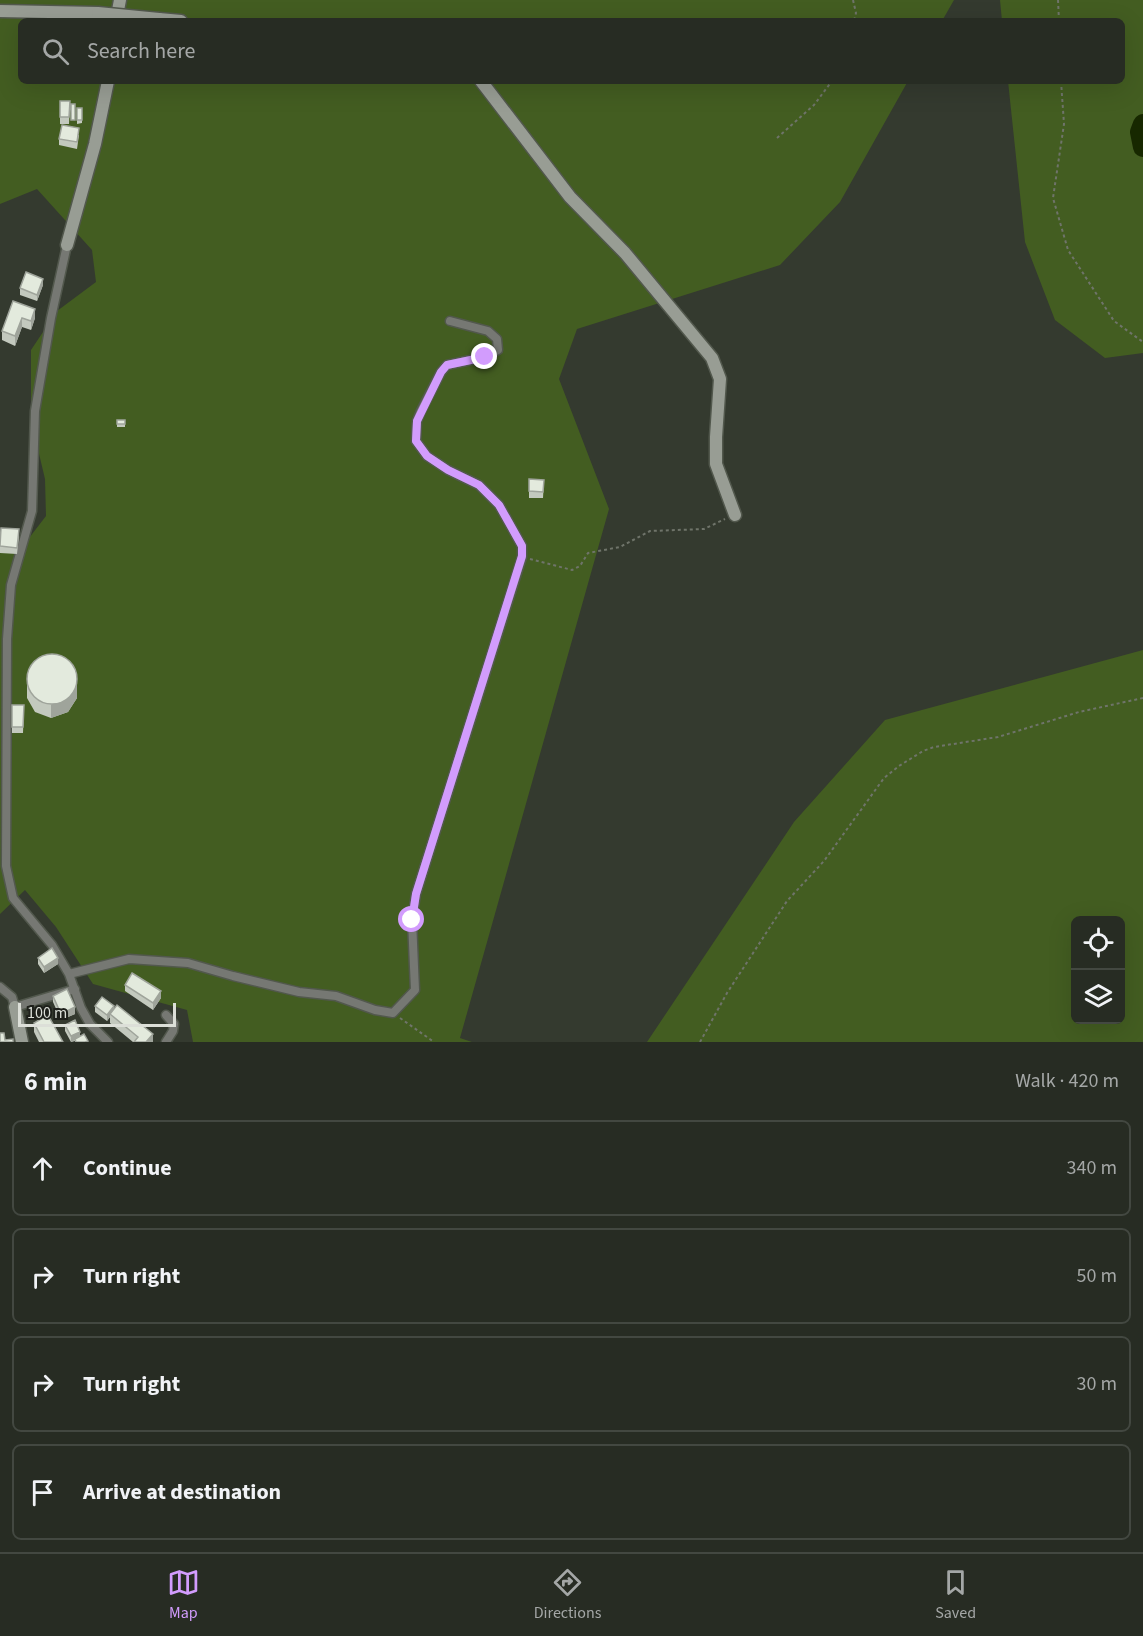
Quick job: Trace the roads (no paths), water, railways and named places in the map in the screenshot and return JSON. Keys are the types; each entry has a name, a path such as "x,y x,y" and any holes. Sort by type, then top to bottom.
{"street":[{"path":"117,18 120,0"},
{"path":"0,11 98,12 150,18"},
{"path":"107,84 98,135 67,244 51,318 35,411 32,511 11,585 8,639 6,866 13,898 52,945 69,974 81,1008 90,1024 108,1042"},
{"path":"483,84 570,197 625,253 712,358 720,379 716,464 735,515"},
{"path":"69,974 129,959 188,963 299,992 336,996 375,1010 393,1012 415,990 412,920 416,894 522,556 522,546 499,505 479,485 448,470 427,456 416,441 417,421 421,411 447,365 485,357 498,350 497,339 488,331 450,321"},
{"path":"0,987 12,997 22,1042"},
{"path":"15,1007 75,989"},
{"path":"166,1016 174,1024 173,1031 166,1042"}],"waterway":[{"path":"1143,124 1140,132 1143,147"}]}
